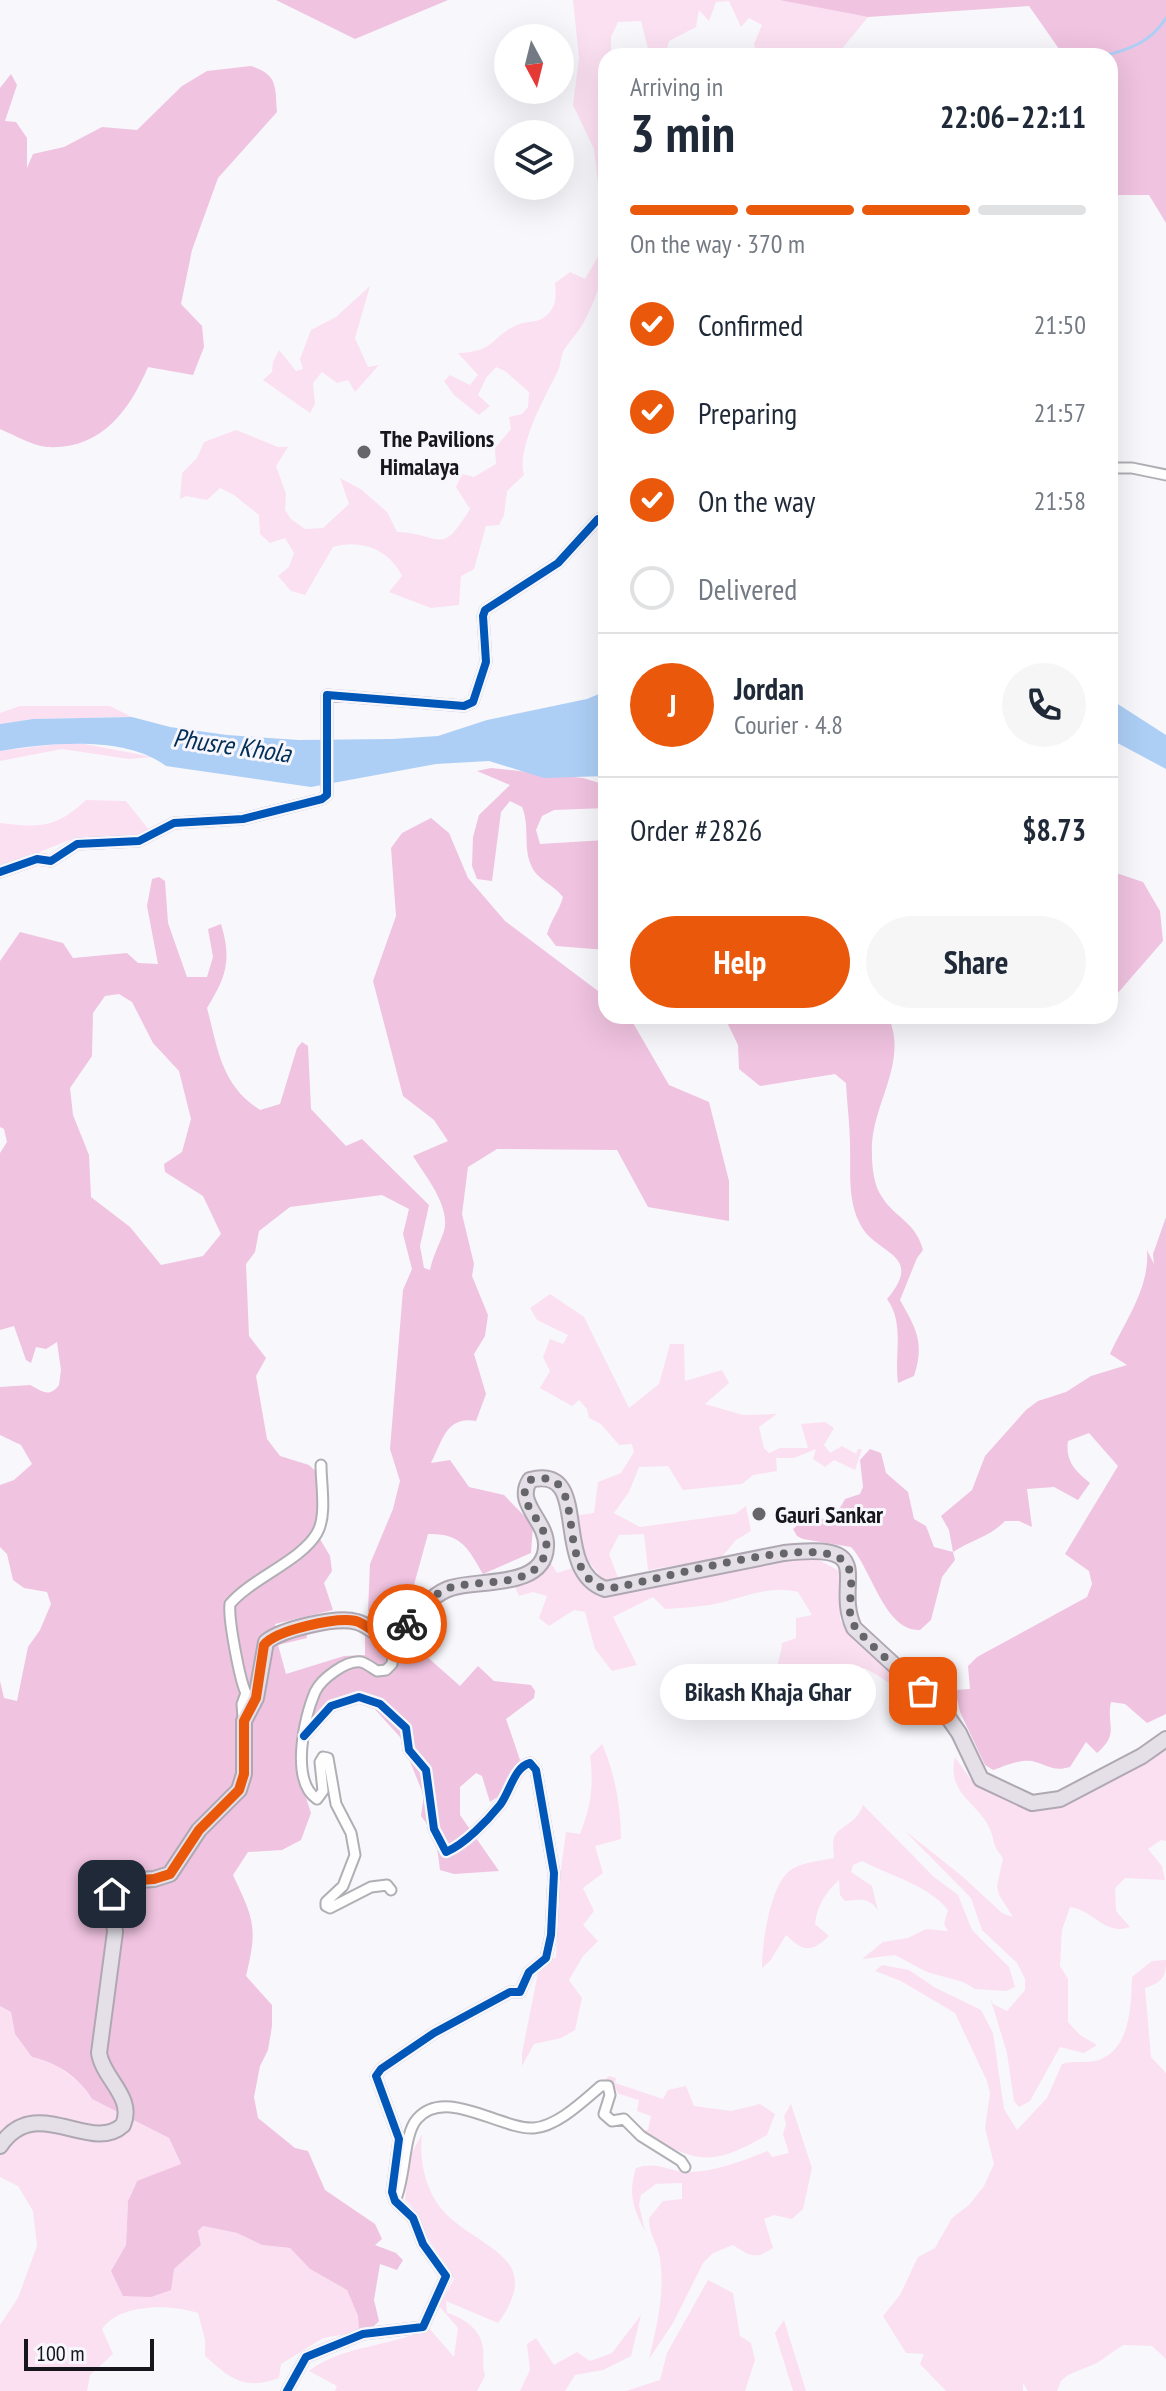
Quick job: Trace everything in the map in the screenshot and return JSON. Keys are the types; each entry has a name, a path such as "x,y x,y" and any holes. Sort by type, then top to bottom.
{"highway":[{"path":"0,2146 9,2133 24,2125 54,2124 104,2133 115,2132 123,2125 127,2115 123,2099 103,2067 99,2053 115,1932 112,1894 125,1881 154,1879 170,1874 199,1830 239,1790 244,1774 244,1721 256,1698 264,1645 274,1636 331,1621 350,1620 385,1638 395,1637 425,1604 445,1590 514,1578 533,1569 545,1554 546,1540 540,1523 527,1504 525,1488 530,1480 547,1478 559,1484 566,1495 575,1557 592,1584 605,1589 784,1553 822,1551 837,1556 850,1572 849,1612 854,1628 943,1710 959,1733 981,1779 1032,1803 1060,1799 1142,1756 1166,1739"}],"street":[{"path":"1118,468 1166,475"},
{"path":"0,872 37,859 51,861 77,844 139,841 174,823 268,815 322,799 327,795 327,695 464,706 473,702 486,662 485,610 558,563 598,519"},
{"path":"244,1721 242,1704 246,1693 239,1679 240,1661 232,1633 230,1604 318,1532 322,1510 321,1465"},
{"path":"391,1890 387,1885 371,1887 330,1908 326,1906 347,1878 355,1855 351,1833 336,1804 328,1758 323,1757 320,1762 321,1797 314,1798 310,1794 300,1755 315,1691 337,1670 355,1663 364,1662 377,1671 386,1670 392,1664 395,1637"},
{"path":"287,2391 306,2357 363,2334 423,2327 446,2276 423,2244 413,2218 395,2201 392,2192 399,2139 376,2076 381,2069 434,2033 510,1992 520,1992 529,1972 546,1958 551,1935 554,1873 536,1770 530,1763 524,1764 500,1804 455,1848 446,1852 434,1829 426,1770 409,1750 406,1728 380,1704 359,1697 331,1706 304,1736"},
{"path":"395,2201 415,2120 427,2110 446,2107 477,2112 535,2128 556,2120 601,2086 608,2086 610,2095 604,2114 612,2121 624,2119 641,2136 681,2161 685,2167"}],"shaded area":[{"path":"276,0 448,0 355,39"},
{"path":"573,0 779,0 868,17 843,48 755,48 762,25 749,18 741,27 729,1 716,2 709,21 699,10 696,27 669,41 667,48 648,48 641,21 618,22 611,37 611,48 598,48 598,185 594,149 573,105 579,58"},
{"path":"779,0 1166,0 1166,223 1149,195 1118,195 1118,48 1058,48 1029,6 868,17"},
{"path":"251,66 271,78 277,112 218,178 192,250 181,304 202,326 204,347 193,375 148,367 132,398 111,425 83,442 47,447 0,429 0,88 11,74 17,85 5,121 16,122 27,138 27,168 33,154 64,147 102,127 137,130 182,86 207,71"},
{"path":"598,256 597,293 580,328 564,350 533,423 524,451 524,475 507,491 504,515 499,525 486,526 474,569 461,576 459,605 431,608 389,592 402,576 390,559 373,548 353,544 333,547 305,595 291,591 278,576 289,567 294,553 285,538 270,543 260,534 259,515 220,488 207,500 186,496 180,499 182,473 197,458 204,442 236,430 278,447 288,447 276,466 286,494 285,510 305,529 323,528 349,504 340,478 362,490 387,512 397,532 440,540 446,538 470,509 456,487 462,474 474,477 496,464 495,448 511,429 509,417 522,414 528,407 529,392 496,367 486,378 478,395 490,406 479,415 454,395 444,381 450,375 470,385 478,375 458,353 488,346 511,328 545,316 555,302 555,283 570,272 585,279"},
{"path":"370,286 355,338 368,367 379,365 355,392 348,380 337,383 322,372 313,383 315,404 310,413 263,380 272,372 279,350 296,371 303,369 300,359 311,330 336,317"},
{"path":"20,706 110,706 132,717 33,719 0,724 0,713"},
{"path":"74,742 153,757 129,759 62,749 0,761 0,751"},
{"path":"491,768 583,778 598,783 598,808 554,810 542,816 536,830 540,844 598,840 598,949 556,946 547,934 563,897 531,865 522,807 510,801 501,812 492,881 477,879 472,866 473,837 479,815 510,785 477,771"},
{"path":"86,800 126,801 149,830 139,836 72,839 0,868 0,823 47,824 66,816"},
{"path":"431,818 449,833 468,878 505,921 598,991 598,1024 634,1024 669,1085 709,1102 729,1181 729,1221 648,1207 617,1150 497,1149 468,1167 462,1214 474,1264 472,1276 488,1315 485,1336 474,1354 486,1394 476,1421 466,1420 452,1426 431,1463 450,1460 469,1487 504,1495 533,1525 531,1553 483,1574 473,1557 456,1539 428,1534 409,1603 388,1625 375,1624 368,1611 370,1564 393,1509 400,1481 390,1449 403,1290 412,1269 403,1234 409,1209 382,1195 290,1207 259,1231 255,1252 246,1264 249,1336 266,1358 256,1376 267,1439 280,1456 309,1465 328,1483 328,1520 320,1539 330,1556 332,1571 324,1583 333,1610 275,1624 278,1634 306,1630 307,1638 278,1645 286,1674 344,1656 365,1655 365,1635 386,1638 411,1623 417,1627 425,1655 460,1686 478,1666 494,1681 531,1685 535,1691 534,1698 506,1719 520,1760 502,1794 490,1802 482,1776 476,1773 460,1787 460,1815 499,1871 454,1874 440,1870 435,1842 421,1816 424,1796 400,1737 362,1695 329,1704 299,1738 296,1767 311,1813 301,1840 282,1850 248,1852 233,1875 252,1924 252,1946 246,1976 272,2005 268,2050 260,2066 254,2097 258,2118 295,2148 308,2151 325,2190 375,2224 382,2239 375,2245 396,2253 403,2260 397,2270 380,2264 374,2300 379,2321 369,2331 359,2332 358,2316 347,2290 310,2269 290,2248 262,2245 237,2233 203,2226 198,2231 201,2245 174,2269 171,2290 151,2297 123,2296 111,2271 126,2245 128,2201 137,2181 181,2164 169,2138 92,2099 66,2072 50,2062 32,2057 15,2034 11,2012 0,2006 0,1681 4,1698 17,1701 28,1647 40,1630 51,1604 47,1592 24,1588 13,1580 7,1554 0,1547 0,1485 14,1480 32,1464 21,1445 0,1435 0,1387 30,1385 52,1392 59,1385 61,1370 57,1342 46,1349 36,1347 31,1363 26,1360 14,1326 0,1330 0,1153 7,1142 4,1129 0,1127 0,961 20,932 63,943 73,958 127,953 138,963 158,964 147,906 152,879 159,877 165,881 168,923 187,977 207,977 213,957 208,929 221,924 226,948 225,968 207,1008 218,1052 229,1078 260,1110 280,1104 297,1048 302,1042 308,1046 311,1109 346,1146 362,1139 429,1205 420,1246 424,1268 430,1270 443,1234 444,1214 436,1193 413,1156 448,1141 434,1120 403,1096 373,981 396,916 391,848 402,833","holes":["119,994 132,1002 153,1043 179,1071 191,1119 182,1152 164,1164 165,1172 203,1196 221,1234 203,1256 161,1265 130,1227 91,1197 89,1155 73,1115 70,1088 92,1056 93,1013 105,996"]},
{"path":"1118,874 1143,882 1160,911 1163,941 1118,993"},
{"path":"728,1024 891,1024 894,1034 892,1068 876,1119 872,1166 879,1193 910,1226 923,1250 900,1300 919,1345 914,1376 898,1383 896,1319 887,1299 898,1284 900,1263 867,1234 853,1205 846,1083 835,1074 760,1086 739,1069 738,1045"},
{"path":"1166,1217 1166,1714 1147,1723 1125,1704 1111,1702 1110,1734 1097,1753 1086,1742 1070,1767 1055,1768 1027,1761 993,1770 985,1765 960,1712 955,1690 970,1689 968,1666 977,1657 1087,1597 1092,1584 1089,1571 1065,1554 1118,1466 1089,1433 1068,1441 1072,1465 1090,1483 1078,1500 1054,1487 1027,1489 1032,1527 1019,1521 1005,1521 993,1531 953,1552 949,1530 941,1516 972,1490 985,1456 1026,1410 1038,1401 1066,1392 1091,1376 1127,1365 1110,1354 1141,1291 1147,1250 1154,1264 1153,1254"},
{"path":"550,1294 584,1317 629,1408 659,1384 670,1344 684,1344 685,1381 722,1370 729,1383 705,1404 743,1415 777,1414 759,1427 764,1448 769,1453 780,1448 808,1448 801,1424 825,1422 834,1428 824,1445 830,1453 842,1446 856,1454 858,1449 862,1449 855,1470 834,1460 825,1467 813,1459 816,1449 794,1458 776,1458 777,1471 753,1475 742,1484 683,1490 668,1466 639,1467 629,1492 614,1513 640,1527 735,1514 746,1506 751,1531 736,1540 721,1558 648,1570 644,1534 619,1535 609,1554 618,1578 604,1581 575,1545 573,1516 594,1513 598,1482 621,1473 634,1452 632,1444 619,1445 601,1424 589,1418 587,1409 579,1400 572,1406 540,1388 550,1371 543,1357 550,1339 563,1344 568,1335 537,1320 530,1308"},
{"path":"870,1449 881,1453 886,1473 908,1492 914,1519 926,1526 934,1547 953,1552 955,1560 942,1577 931,1620 920,1630 908,1628 897,1621 851,1547 803,1539 793,1529 807,1521 833,1515 845,1499 860,1494 863,1487 860,1460"},
{"path":"817,1559 843,1573 840,1620 912,1696 864,1668 863,1677 842,1678 808,1687 807,1692 774,1692 762,1686 777,1686 782,1643 796,1638 796,1618 812,1615 798,1592 764,1591 710,1605 665,1609 653,1597 613,1617 637,1665 612,1671 595,1649 585,1612 574,1610 549,1626 539,1618 547,1596 533,1592 519,1596 513,1582 549,1560 557,1573 576,1567 585,1585 606,1594 773,1561"},
{"path":"602,1744 616,1791 621,1839 595,1846 603,1873 583,1888 594,1911 583,1925 598,1941 583,1956 569,1980 582,1998 575,2030 561,2038 534,2044 522,2066 539,1968 556,1957 559,1883 566,1832 580,1834 591,1796 590,1756"},
{"path":"1166,1745 1166,1841 1161,1840 1148,1849 1162,1866 1165,1880 1125,1878 1115,1888 1116,1911 1130,1927 1113,1928 1070,1907 1062,1930 1060,1966 1068,1979 1068,2022 1080,2035 1097,2045 1084,2053 1060,2047 1030,2101 1019,2107 1014,2101 1007,2053 990,1997 993,2004 1007,2011 1025,1990 1025,1979 1017,1963 982,1930 971,1898 904,1830 1002,1913 1013,1917 997,1886 1003,1858 985,1820 959,1789 953,1770 955,1757 971,1780 1031,1808"},
{"path":"863,1805 934,1877 958,1895 972,1930 1009,1967 1015,1987 1006,1991 975,1989 963,1982 927,1972 895,1955 862,1959 883,1942 908,1938 926,1929 948,1931 944,1924 948,1910 920,1887 862,1861 853,1865 851,1872 872,1886 878,1911 867,1901 845,1901 840,1895 839,1880 823,1899 816,1917 815,1924 829,1936 817,1946 807,1948 786,1935 762,1968 769,1914 784,1876 802,1865 834,1858 836,1834 856,1817"},
{"path":"1166,1960 1162,1978 1145,1988 1151,2057 1166,2073 1166,2359 1152,2346 1123,2345 1097,2363 1068,2375 1057,2391 1028,2391 1023,2383 1023,2391 946,2391 920,2364 924,2354 906,2353 883,2316 900,2295 918,2257 935,2248 952,2218 969,2205 984,2186 994,2164 985,2128 990,2093 955,2013 901,1981 875,1971 882,1965 909,1970 934,1987 981,2010 993,2033 1004,2109 1017,2130 1047,2098 1062,2064 1099,2060 1118,2046 1127,2024 1132,1977 1152,1961"},
{"path":"0,2006 11,2012 15,2034 85,2087 92,2099 169,2138 181,2165 136,2182 128,2201 126,2245 111,2271 174,2269 201,2245 198,2231 203,2226 237,2233 262,2245 290,2248 310,2269 347,2290 358,2316 359,2332 323,2338 281,2364 279,2378 246,2383 222,2371 205,2356 205,2340 198,2313 161,2307 133,2310 110,2320 102,2329 113,2354 90,2375 87,2391 0,2391 0,2325 18,2298 37,2246 33,2211 18,2186 0,2177"},
{"path":"609,2076 616,2078 615,2083 663,2099 668,2090 686,2086 694,2106 731,2111 760,2104 775,2114 767,2135 747,2146 715,2157 689,2155 639,2130 648,2130 651,2116 637,2111 639,2100 619,2094 609,2081 601,2083"},
{"path":"791,2104 812,2168 803,2209 792,2219 774,2215 764,2219 773,2248 767,2252 753,2255 733,2245 713,2253 703,2263 673,2323 649,2359 662,2285 659,2253 649,2218 663,2201 682,2199 682,2183 656,2184 641,2195 639,2205 645,2231 633,2201 632,2185 636,2168 655,2166 696,2172 768,2151 772,2157 789,2153 783,2134 786,2124 784,2116"},
{"path":"422,2134 423,2167 434,2198 461,2227 504,2258 512,2269 515,2284 511,2301 498,2323 446,2301 447,2313 471,2325 482,2342 485,2376 477,2391 335,2391 337,2386 309,2371 336,2356 429,2328 454,2357 458,2328 439,2306 454,2279 405,2200 409,2158"},
{"path":"708,2280 733,2293 740,2336 751,2343 755,2360 745,2391 626,2391 660,2380 667,2353"},
{"path":"641,2315 631,2356 603,2370 575,2375 565,2391 520,2391 530,2370 527,2344 536,2338 554,2365 577,2352 590,2361 612,2353"},
{"path":"784,2320 806,2391 793,2391 775,2333"}],"water":[{"name":"Phusre Khola","path":"598,694 598,776 544,778 489,761 436,764 311,787 166,766 130,749 108,746 63,744 0,751 0,724 33,719 132,717 170,727 227,735 299,740 392,739 438,736 487,720"},
{"path":"1118,704 1166,735 1166,769 1118,743"}],"waterway":[{"path":"1118,52 1138,44 1166,18"}],"cycle path":[{"path":"0,872 37,859 51,861 77,844 139,841 174,823 243,819 322,799 327,795 327,695 464,706 473,702 486,662 485,610 558,563 598,519"},
{"path":"287,2391 306,2357 363,2334 423,2327 446,2276 423,2244 413,2218 395,2201 392,2192 399,2139 376,2076 381,2069 434,2033 510,1992 520,1992 529,1972 546,1958 551,1935 554,1873 536,1770 530,1763 520,1769 504,1800 489,1818 468,1838 446,1852 434,1829 426,1770 409,1750 406,1728 380,1704 359,1697 331,1706 304,1736"}],"way so far":[{"path":"407,1624 425,1604 445,1590 502,1581 533,1569 545,1554 546,1540 545,1531 527,1504 525,1488 530,1480 547,1478 559,1484 566,1495 571,1512 575,1557 582,1571 592,1584 605,1589 784,1553 809,1550 837,1556 850,1572 849,1612 854,1628 923,1691"}],"place":[{"name":"The Pavilions Himalaya","path":"364,452"},
{"name":"Gauri Sankar","path":"759,1514"},
{"name":"Bikash Khaja Ghar","path":"923,1691"}],"route":[{"path":"112,1894 125,1881 154,1879 170,1874 199,1830 239,1790 244,1774 244,1721 256,1698 264,1645 268,1640 341,1620 360,1623 390,1639 407,1624"}]}
